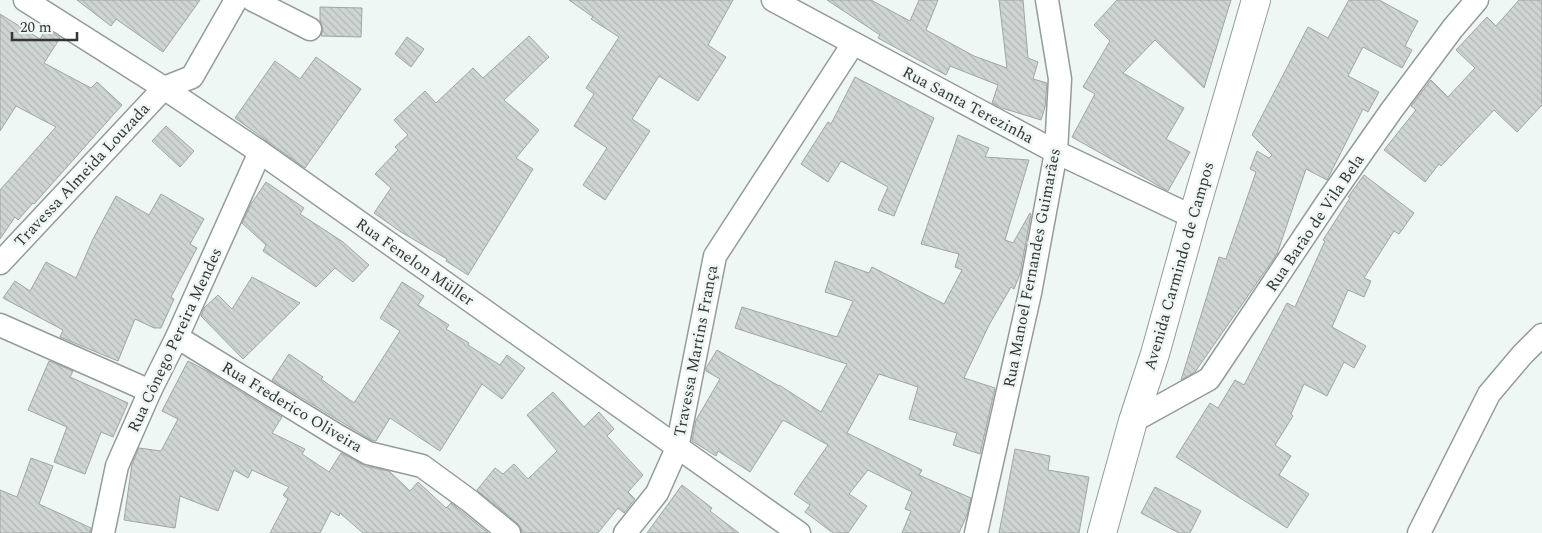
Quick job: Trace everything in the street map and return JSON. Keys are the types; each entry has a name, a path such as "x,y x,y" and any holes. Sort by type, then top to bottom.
{"main road":[{"name":"Avenida Carmindo de Campos","path":"1102,533 1256,0"}],"street":[{"name":"Rua Fenelon Müller","path":"25,0 164,88 260,152 799,533"},
{"path":"164,88 192,76 236,0"},
{"path":"253,0 310,29"},
{"name":"Rua Santa Terezinha","path":"773,0 1056,152 1193,217"},
{"name":"Rua Manoel Fernandes Guimarães","path":"976,533 1030,293 1056,152 1060,79 1047,0"},
{"name":"Rua Barão de Vila Bela","path":"1133,421 1209,379 1391,111 1453,28 1477,0"},
{"name":"Travessa Martins França","path":"625,533 658,494 677,448 715,256 854,44"},
{"name":"Travessa Almeida Louzada","path":"0,263 164,88"},
{"name":"Rua Cônego Pereira Mendes","path":"103,533 117,466 260,152"},
{"path":"0,325 150,391"},
{"path":"1419,533 1489,394 1522,355 1542,335"},
{"name":"Rua Frederico Oliveira","path":"177,337 368,453 422,466 470,501 509,533"}],"building":[{"path":"77,0 200,0 163,52 116,19 111,26"},
{"path":"569,0 733,0 708,45 726,57 698,101 659,76 632,119 650,131 605,200 583,185 607,148 574,126 594,94 586,88 619,37 591,19 593,17"},
{"path":"827,0 871,0 910,21 919,0 938,0 926,30 974,56 1007,68 999,0 1023,0 1028,58 1038,62 1033,79 1047,83 1045,107 1041,120 992,103 998,85 950,66 946,75 878,38 880,35"},
{"path":"1117,0 1231,0 1204,88 1155,40 1123,73 1184,108 1166,139 1190,152 1168,191 1072,137 1095,94 1083,87 1110,41 1094,25"},
{"path":"1349,0 1379,0 1418,21 1405,46 1412,50 1402,68 1363,47 1348,76 1379,92 1368,112 1363,109 1327,180 1306,169 1277,254 1195,372 1181,380 1219,257 1226,259 1256,172 1250,169 1257,151 1269,158 1272,155 1252,135 1308,27 1328,38"},
{"path":"1519,0 1542,0 1542,105 1517,132 1494,110 1441,166 1439,164 1425,182 1384,150 1416,110 1411,106 1431,80 1448,97 1475,68 1456,50 1487,17 1496,26"},
{"path":"320,7 362,8 361,37 321,36 323,29 320,20"},
{"path":"0,14 40,39 46,29 60,38 44,63 91,88 97,82 122,105 34,204 18,220 15,217 0,239 0,190 56,127 16,106 0,131"},
{"path":"529,36 549,57 504,100 539,130 516,158 533,169 468,275 446,261 447,259 401,232 374,213 391,188 375,174 398,150 395,147 408,135 394,120 425,91 436,103 473,68 483,78"},
{"path":"407,37 424,49 411,67 395,54"},
{"path":"316,57 361,89 305,168 235,118 275,61 300,79"},
{"path":"855,77 934,118 894,216 878,210 888,187 841,161 828,182 801,164 828,122 831,124"},
{"path":"166,126 194,151 180,167 152,141"},
{"path":"958,135 989,148 985,157 1029,160 1005,240 1013,243 1030,213 1020,274 1014,289 1011,287 989,325 964,378 995,388 980,454 953,445 957,433 909,419 918,387 879,374 847,433 922,470 919,475 971,498 967,515 959,533 902,533 911,511 905,509 912,492 868,470 849,494 867,506 848,533 833,533 805,512 810,505 794,494 828,445 783,420 750,472 718,451 716,456 692,441 696,420 720,379 706,371 706,368 717,350 779,385 821,412 847,364 735,328 742,307 837,337 853,301 825,292 835,261 869,273 872,267 944,304 962,270 955,267 959,254 921,244"},
{"path":"1364,175 1414,213 1399,234 1394,231 1364,278 1371,281 1364,297 1348,290 1332,327 1366,346 1354,368 1344,362 1327,396 1304,384 1291,414 1293,416 1275,445 1291,456 1279,475 1309,494 1287,528 1176,457 1210,403 1218,408 1235,380 1244,385 1287,303 1295,307 1325,241 1323,240 1350,198 1348,197"},
{"path":"266,182 304,208 300,214 343,242 369,265 353,282 335,268 316,287 263,251 266,245 242,223 251,204"},
{"path":"161,194 204,219 190,244 197,248 171,297 174,299 161,328 154,328 135,319 118,361 60,337 63,330 3,298 15,281 30,291 46,262 76,278 93,239 116,196 149,215"},
{"path":"252,277 300,303 243,359 201,316 204,308 218,295 232,309"},
{"path":"402,282 424,296 418,305 449,325 446,329 469,343 468,345 500,365 507,355 525,368 502,399 482,384 440,451 390,418 376,441 373,441 272,380 289,354 323,377 321,379 354,403 400,331 380,318"},
{"path":"49,361 73,371 70,377 128,403 113,437 101,432 85,474 54,462 67,427 28,410"},
{"path":"188,361 282,417 272,433 305,449 302,454 329,472 341,453 365,466 389,471 410,491 418,482 446,508 451,503 488,533 363,533 340,513 339,516 331,511 320,533 270,533 288,499 283,495 289,487 252,470 248,478 234,470 218,511 180,496 175,528 124,520 132,464 139,448 161,451 178,419 162,411"},
{"path":"553,392 584,427 599,412 614,429 607,436 643,475 628,492 635,499 624,513 618,508 598,533 522,533 517,523 477,490 495,468 503,474 514,464 528,479 557,451 527,415"},
{"path":"1015,449 1050,456 1048,470 1089,477 1079,533 999,533"},
{"path":"31,458 53,466 39,504 91,528 90,533 0,533 0,490 17,497"},
{"path":"682,485 712,508 710,511 739,533 647,533"},
{"path":"1155,487 1201,511 1190,533 1179,533 1141,513"}]}
